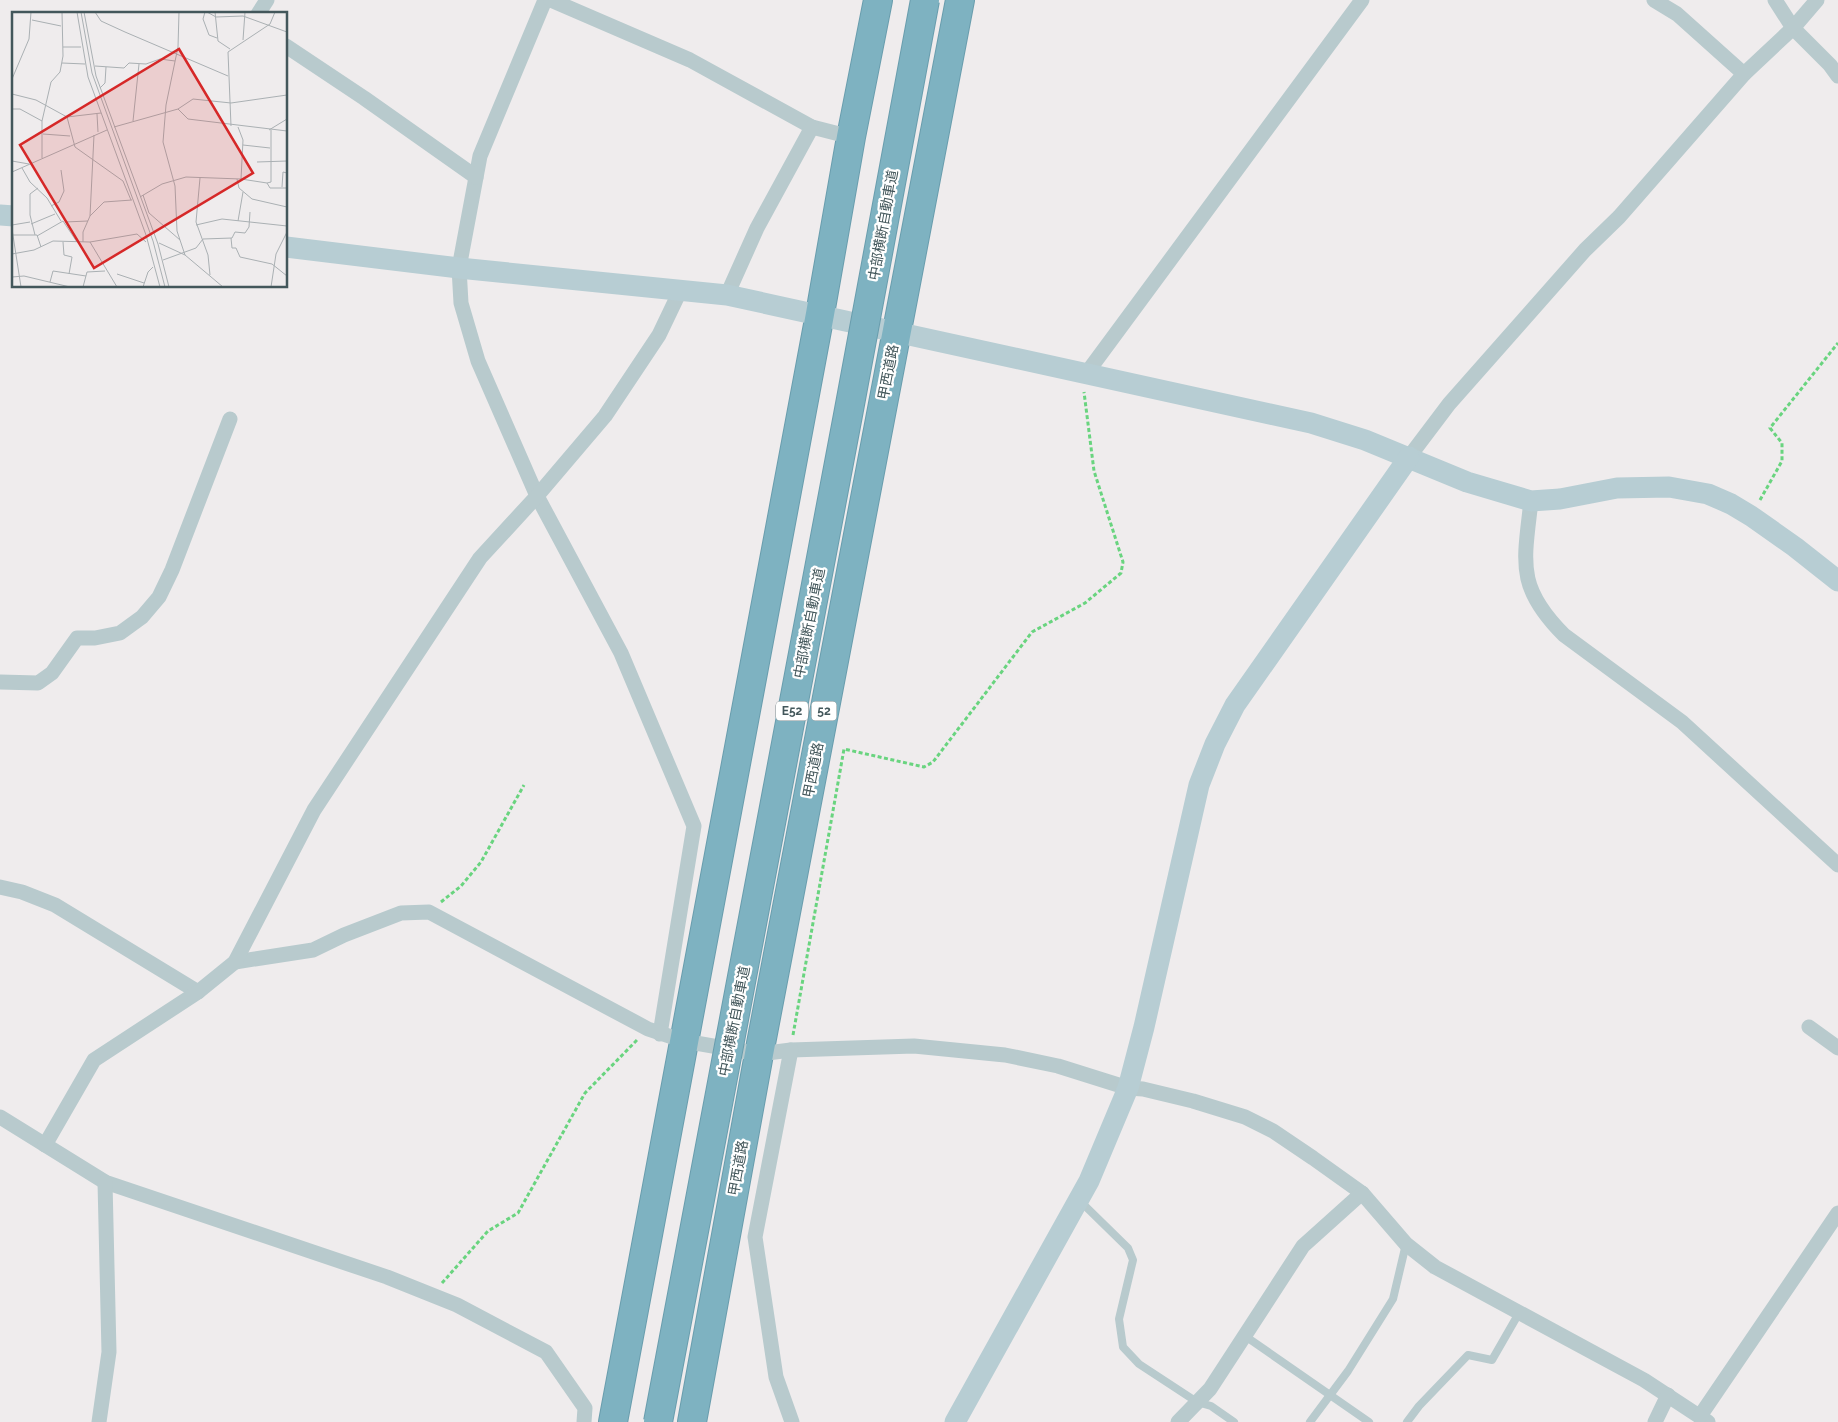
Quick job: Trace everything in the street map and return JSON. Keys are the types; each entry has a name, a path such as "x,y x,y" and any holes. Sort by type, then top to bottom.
{"highway":[{"path":"613,1422 664,1035 820,314 851,137 878,0"},
{"name":"中部横断自動車道","path":"658,1422 925,0"},
{"name":"中部横断自動車道","path":"672,1422 938,0"},
{"name":"甲西道路","path":"692,1422 759,1054 960,0"}],"street":[{"path":"259,12 267,0"},
{"path":"545,0 480,156 459,268 461,303 478,361 537,496 621,653 694,826 664,1035"},
{"path":"551,0 690,60 812,127 851,137"},
{"path":"1086,374 1362,0"},
{"path":"1654,0 1677,14 1744,74"},
{"path":"1775,0 1793,28 1838,76"},
{"path":"955,1422 1093,1173 1128,1088 1144,1028 1199,785 1215,744 1235,705 1409,457 1449,404 1585,250 1619,217 1744,74 1793,28 1817,0"},
{"path":"288,47 476,177"},
{"path":"727,295 757,228 812,127"},
{"path":"288,247 459,268 681,289 727,295 820,314 1311,423 1409,457 1467,482 1530,501 1617,488 1669,487 1708,494 1731,504 1751,516 1795,547 1838,582"},
{"path":"45,1145 94,1060 198,992 235,962 314,810 480,558 537,496 605,416 659,335 681,289"},
{"path":"0,682 38,683 52,673 77,638 96,638 120,633 142,617 159,597 172,570 230,419"},
{"path":"1530,501 1525,555 1527,579 1534,598 1547,618 1564,635 1682,722 1838,865"},
{"path":"0,887 22,892 55,905 198,992"},
{"path":"235,962 313,950 344,935 400,913 429,912 664,1035 759,1054 791,1050 914,1046 1005,1054 1058,1066 1128,1088 1143,1089 1245,1116 1289,1142 1362,1193 1406,1244 1435,1267 1644,1380 1704,1419 1838,1213"},
{"path":"1809,1027 1838,1048"},
{"path":"791,1050 754,1237 776,1377 792,1422"},
{"path":"0,1118 105,1182 387,1277 457,1305 546,1352 585,1408 584,1422"},
{"path":"99,1422 109,1352 105,1182"},
{"path":"1178,1422 1210,1388 1303,1246 1362,1193"},
{"path":"1655,1422 1668,1396"}],"lane":[{"path":"1079,1199 1128,1248 1133,1260 1119,1319 1123,1347 1139,1364 1197,1402 1211,1406 1234,1422"},
{"path":"1310,1422 1348,1371 1393,1298 1406,1244"},
{"path":"1407,1422 1419,1406 1468,1355 1492,1360 1519,1313"},
{"path":"1245,1336 1369,1422"}],"path":[{"path":"1751,516 1782,461 1782,444 1770,428 1838,343"},
{"path":"791,1050 844,749 924,767 933,762 1032,632 1084,603 1122,573 1123,562 1094,472 1084,387 1086,374"},
{"path":"429,912 461,886 481,862 524,785"},
{"path":"432,1295 453,1268 488,1231 518,1213 585,1093 664,1035"}]}
